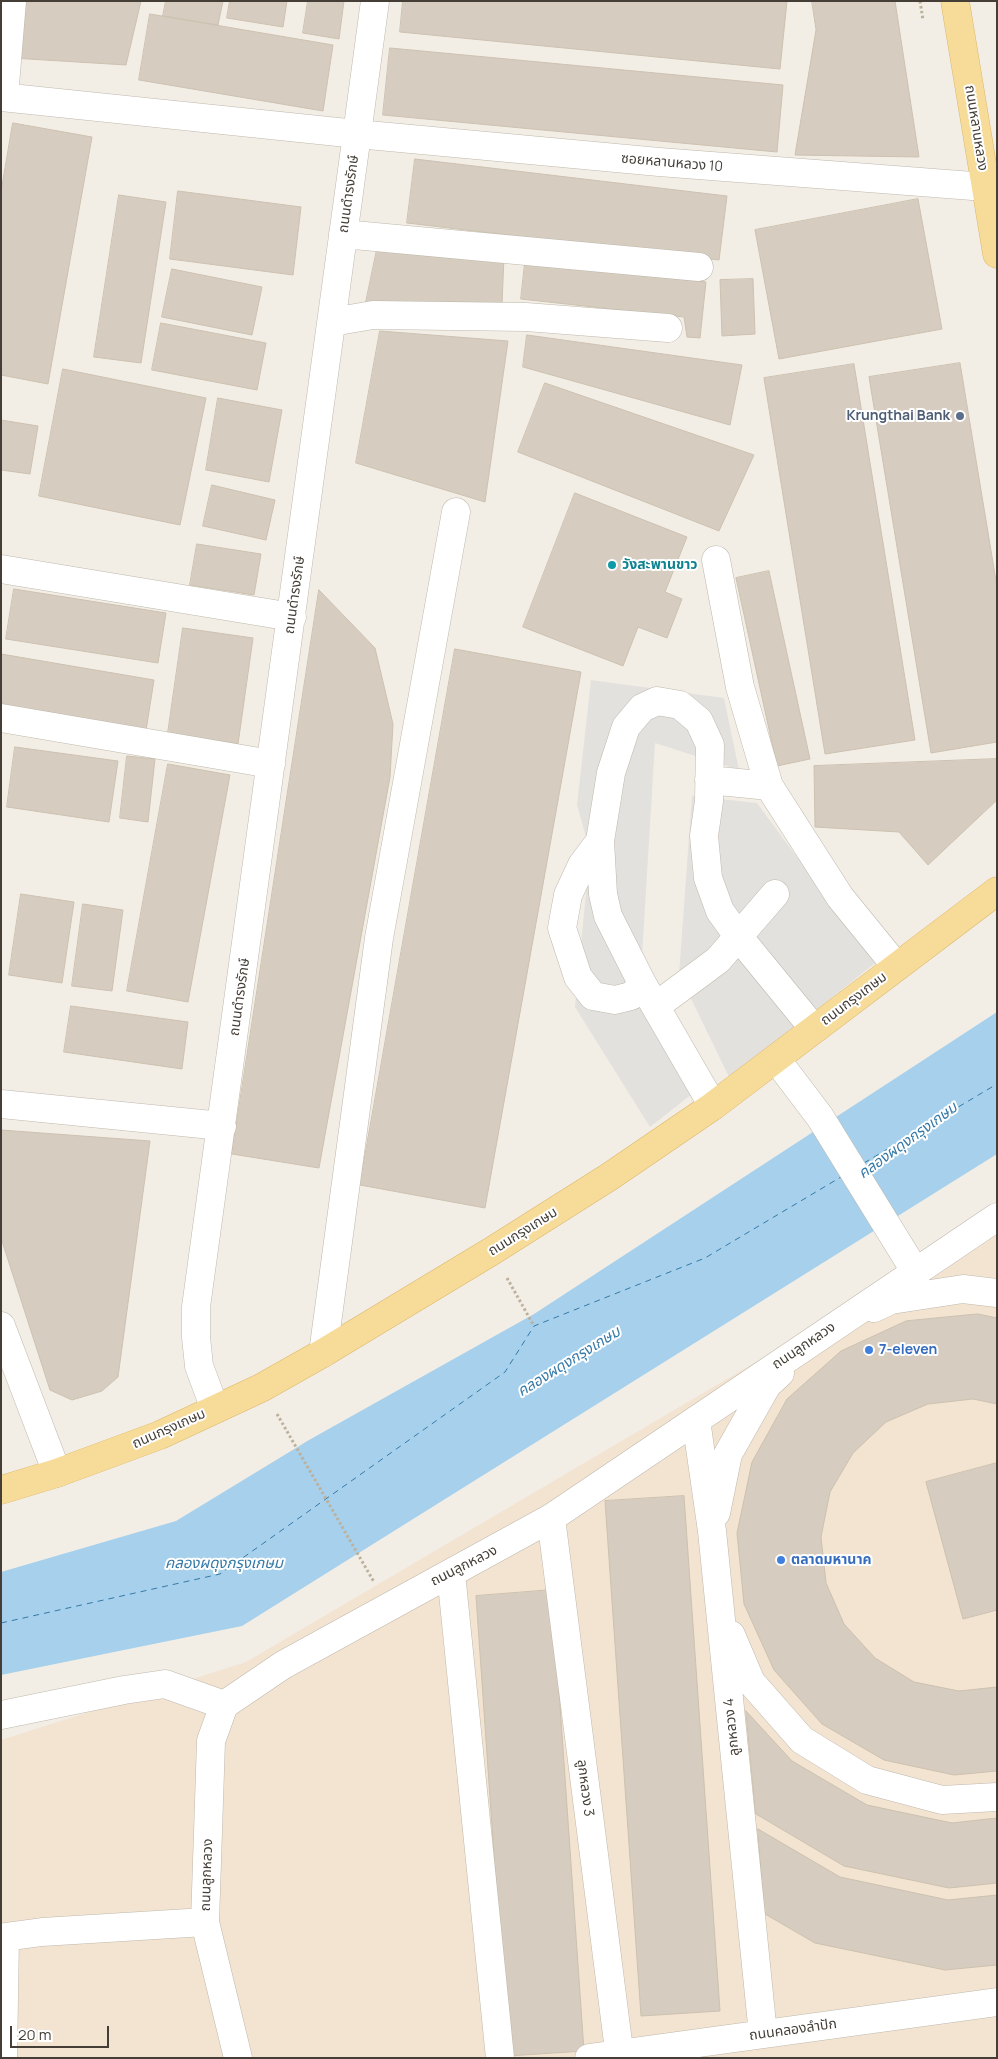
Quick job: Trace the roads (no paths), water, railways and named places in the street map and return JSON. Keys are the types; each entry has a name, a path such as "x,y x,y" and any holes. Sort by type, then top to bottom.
{"main road":[{"name":"ถนนหลานหลวง","path":"955,1 997,254"},
{"name":"ถนนกรุงเกษม","path":"1,1490 160,1436 261,1388 323,1353 492,1251 608,1178 713,1106 997,891"}],"street":[{"path":"12,1 2,97 358,134"},
{"name":"ถนนดำรงรักษ์","path":"214,1409 198,1366 196,1307 376,1"},
{"name":"ซอยหลานหลวง 10","path":"358,134 659,162 986,188"},
{"path":"343,234 699,267"},
{"path":"332,322 374,315 526,317 668,328"},
{"path":"323,1353 379,938 456,512"},
{"path":"716,560 740,687 770,786 840,897 896,966"},
{"path":"1,569 292,617"},
{"path":"713,1106 649,995 608,916 603,894 600,841 611,773 626,727 642,708 656,701 680,705 699,721 710,745 704,836 708,878 720,911 814,1029"},
{"path":"1,718 271,764"},
{"path":"709,780 770,786"},
{"path":"600,841 582,865 568,895 562,928 578,977 593,996 615,1000 630,996 649,995 718,960 775,894"},
{"path":"776,1059 820,1117 899,1242 915,1271"},
{"path":"1,1104 222,1126"},
{"name":"ถนนลูกหลวง","path":"238,2058 206,1922 211,1741 224,1705 283,1665 551,1518 997,1217"},
{"path":"712,1531 728,1454 767,1385 825,1332 891,1300 963,1289 997,1294"},
{"path":"1,1326 57,1472"},
{"name":"ลูกหลวง 4","path":"696,1420 712,1531 763,2034"},
{"name":"ลูกหลวง 3","path":"551,1518 620,2056"},
{"path":"451,1573 500,2058"},
{"path":"720,1611 751,1682 802,1740 867,1780 942,1800 997,1797"},
{"path":"1,1715 124,1690 165,1684 224,1705"},
{"path":"3,2058 5,1937 42,1932 206,1922"},
{"name":"ถนนคลองลำปัก","path":"589,2058 620,2056 763,2034 997,2002"}],"water":[{"name":"คลองผดุงกรุงเกษม","path":"997,1012 997,1154 242,1626 1,1675 1,1572 176,1521 309,1440 534,1314"}],"place":[{"name":"Krungthai Bank","path":"960,416"},
{"name":"วังสะพานขาว","path":"612,565"},
{"name":"7-eleven","path":"869,1350"},
{"name":"ตลาดมหานาค","path":"781,1560"}]}
